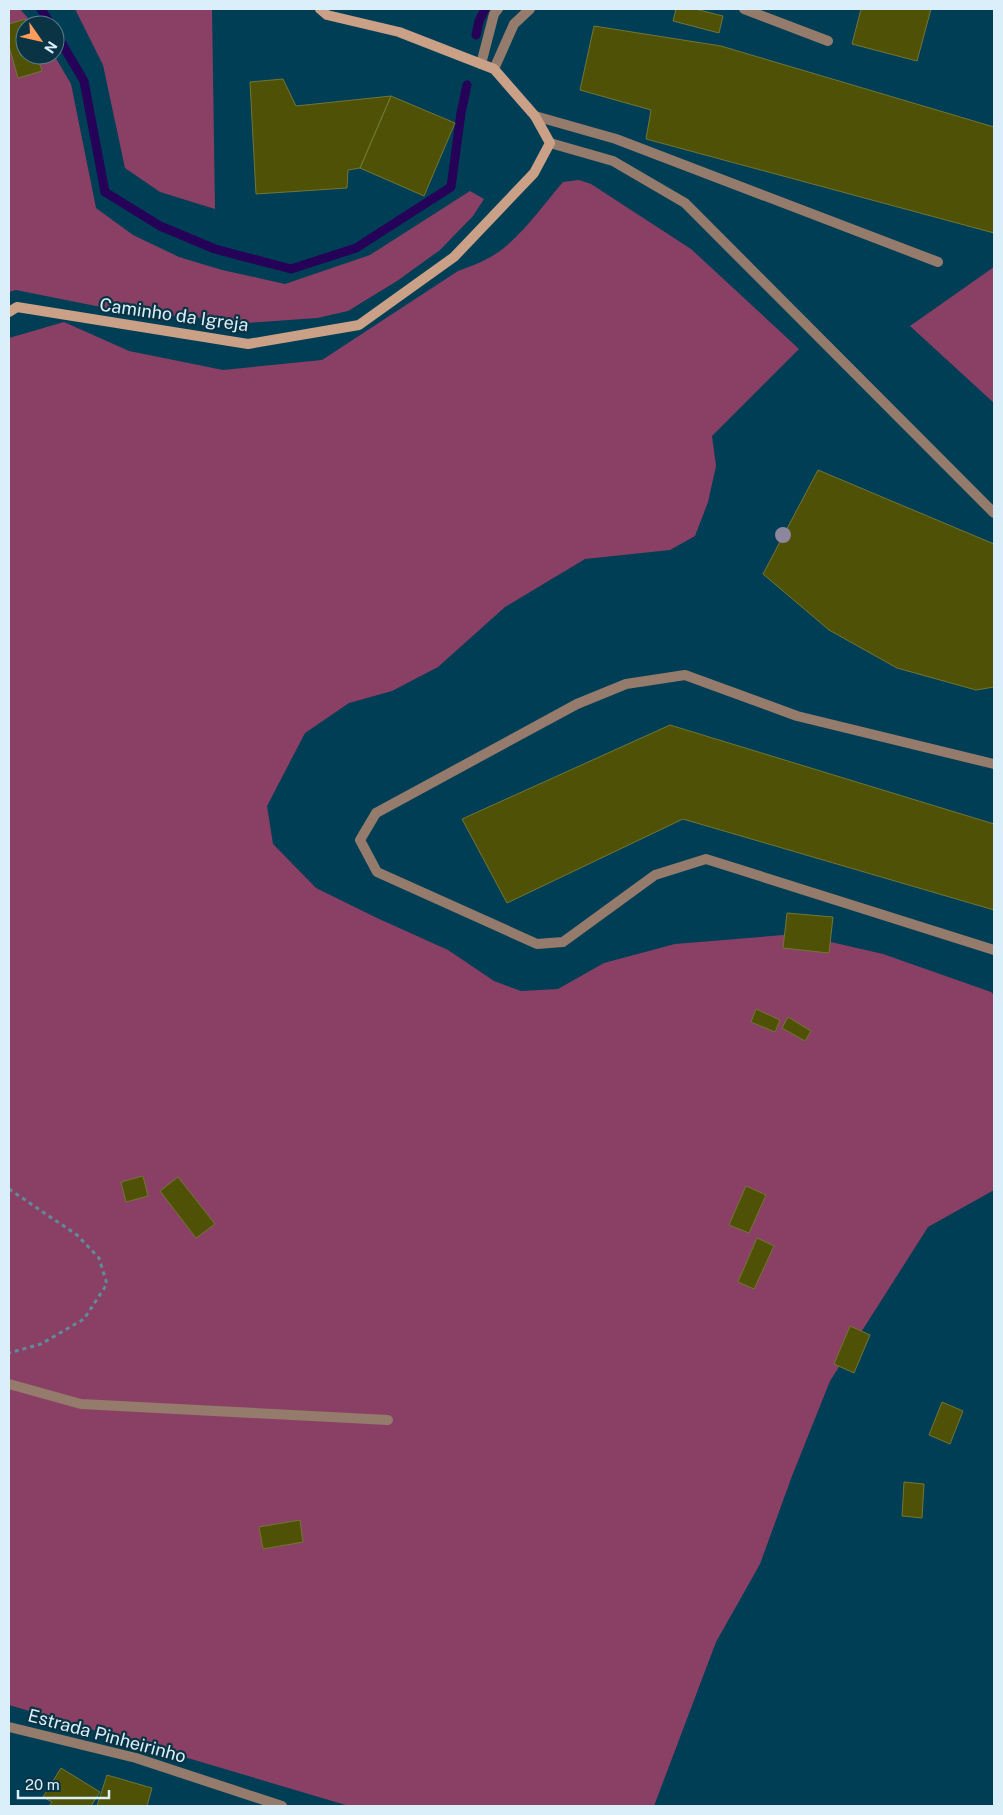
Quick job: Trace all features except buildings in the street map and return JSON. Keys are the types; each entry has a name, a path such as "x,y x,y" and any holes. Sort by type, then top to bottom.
{"street":[{"path":"320,9 327,15 399,32 494,69 535,116 550,143 613,161 685,203 994,513"},
{"path":"481,64 494,14 498,9"},
{"path":"494,69 514,24 530,9"},
{"path":"744,9 828,41"},
{"path":"535,116 616,140 938,262"},
{"name":"Caminho da Igreja","path":"9,312 18,307 248,344 359,325 454,258 534,173 550,143"},
{"path":"994,764 797,716 685,675 626,684 577,704 376,813 360,840 377,872 537,944 562,942 655,875 706,860 994,950"},
{"path":"9,1384 81,1404 388,1420"},
{"name":"Estrada Pinheirinho","path":"9,1727 136,1758 282,1806"}],"path":[{"path":"9,1189 77,1235 99,1258 107,1284 84,1319 41,1344 9,1353"}],"shaded area":[{"path":"9,9 20,9 25,15 15,15 15,65 60,65 71,84 96,208 133,235 179,257 222,270 285,284 370,255 470,191 484,199 473,216 440,250 397,281 348,311 317,318 247,323 131,313 16,290 9,292"},
{"path":"75,9 212,9 215,209 160,192 125,168 103,65"},
{"path":"579,180 591,184 691,249 799,349 712,436 716,466 708,502 695,536 670,550 585,559 505,607 438,667 392,691 349,703 305,733 267,806 273,844 316,888 448,950 494,981 521,991 558,989 604,963 675,944 796,934 883,954 991,992 994,995 994,1190 928,1227 830,1381 792,1476 760,1564 716,1642 654,1806 349,1806 9,1705 9,338 64,322 129,351 223,370 322,360 458,271 497,253 515,238 563,182"},
{"path":"994,267 994,403 910,326"}],"waterway":[{"path":"41,9 45,15"},
{"path":"476,35 479,21 485,9"},
{"path":"65,49 84,81 105,192 160,226 215,249 291,269 356,248 451,187 461,113 467,85"}]}
